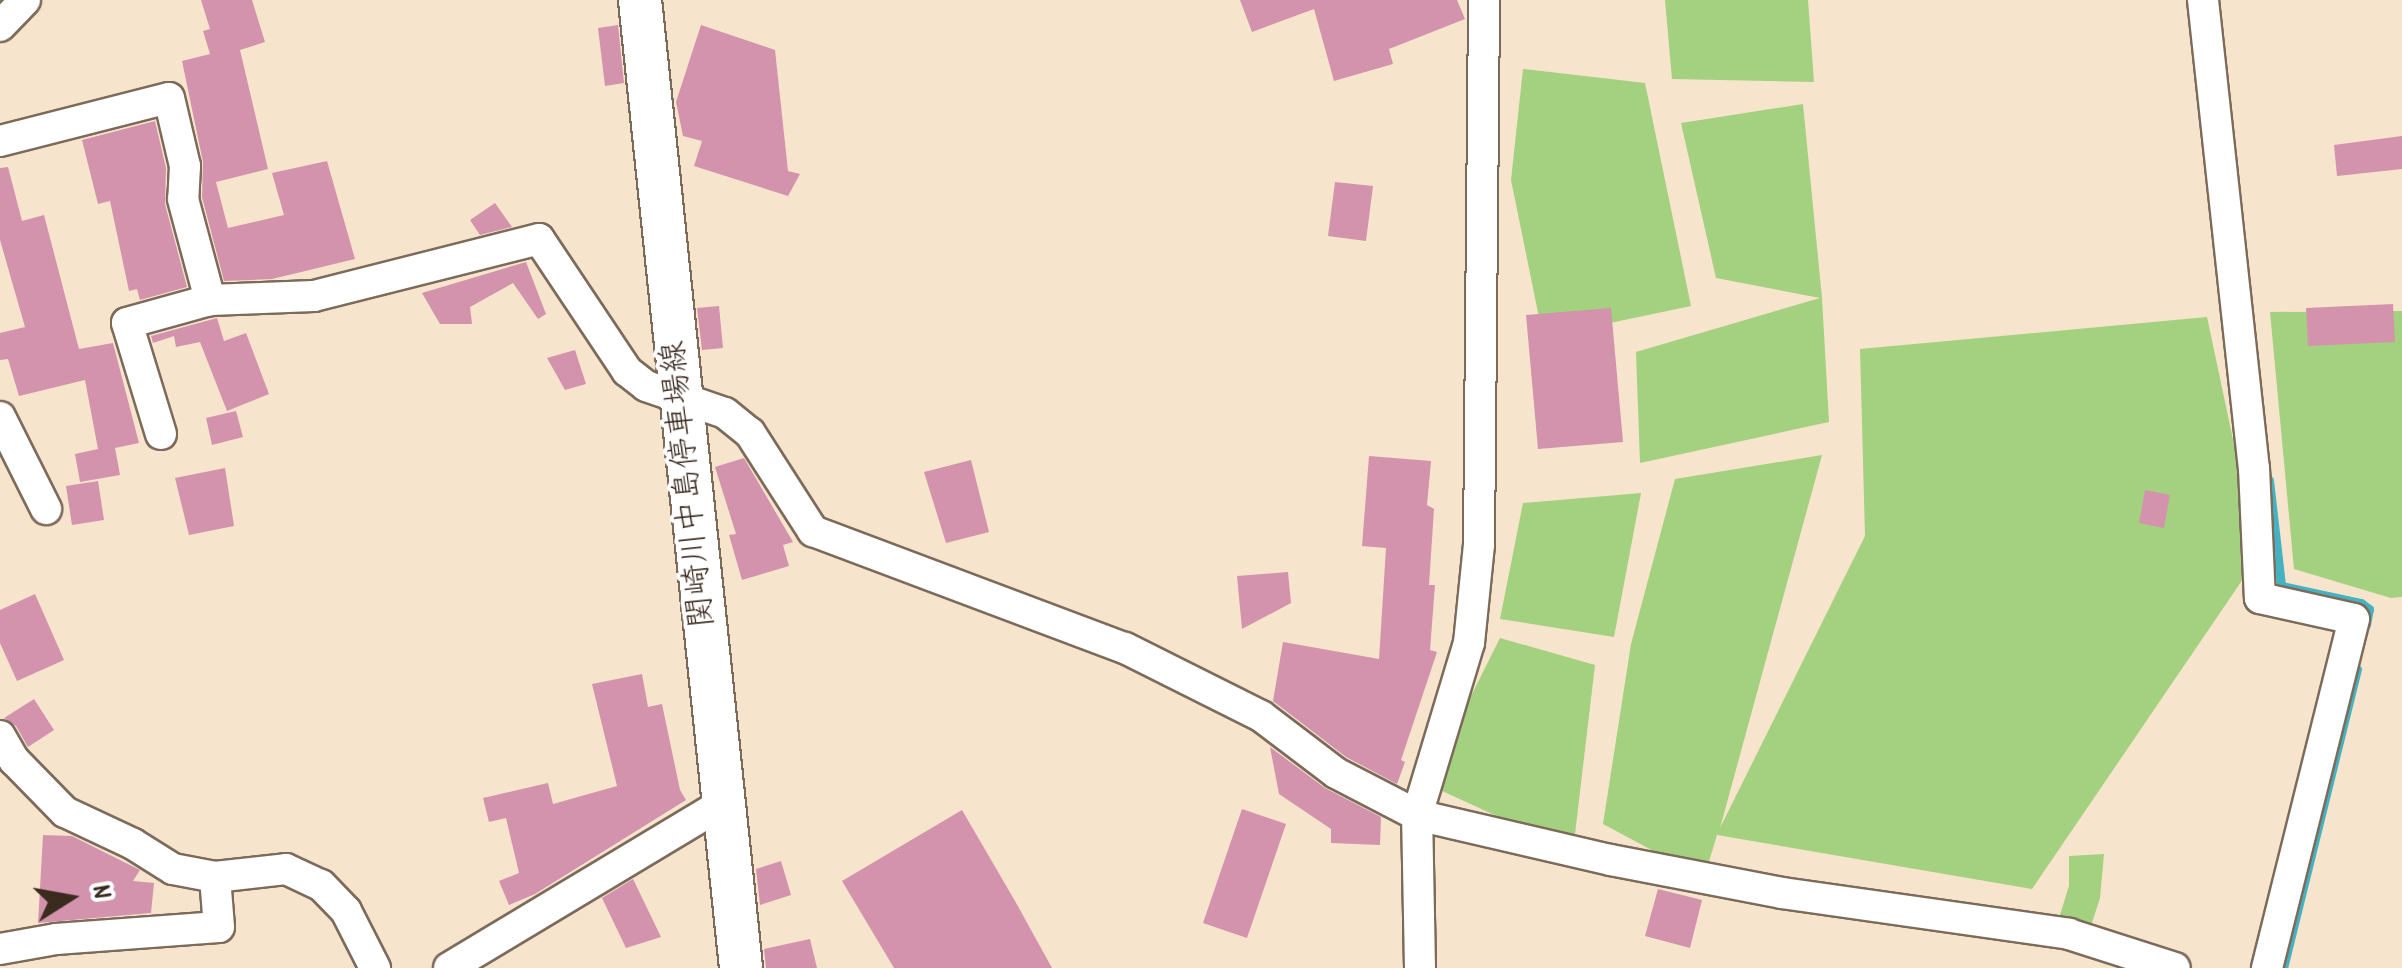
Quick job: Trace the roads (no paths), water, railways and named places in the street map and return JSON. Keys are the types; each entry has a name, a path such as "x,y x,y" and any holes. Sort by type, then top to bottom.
{"main road":[{"name":"関崎川中島停車場線","path":"640,0 727,801 741,968"}],"street":[{"path":"0,26 25,0"},
{"path":"1420,968 1418,814 1468,643 1479,545 1484,0"},
{"path":"2203,0 2254,468 2260,598 2354,619 2267,968"},
{"path":"0,142 169,98 185,166 183,200 210,300"},
{"path":"161,434 126,323 210,300 314,296 539,239 627,371 646,386 725,413 750,433 813,531 1126,648 1261,716 1336,773 1418,814 1611,860 1782,893 2069,934 2175,968"},
{"path":"0,418 46,509"},
{"path":"0,736 14,760 65,812 133,844 172,869 214,877 286,869 321,885 346,911 375,968"},
{"path":"449,968 727,801"},
{"path":"0,949 56,939 219,927 214,877"}],"waterway":[{"path":"2269,480 2281,586 2361,603 2369,609 2366,625"},
{"path":"2283,968 2357,669"}]}
